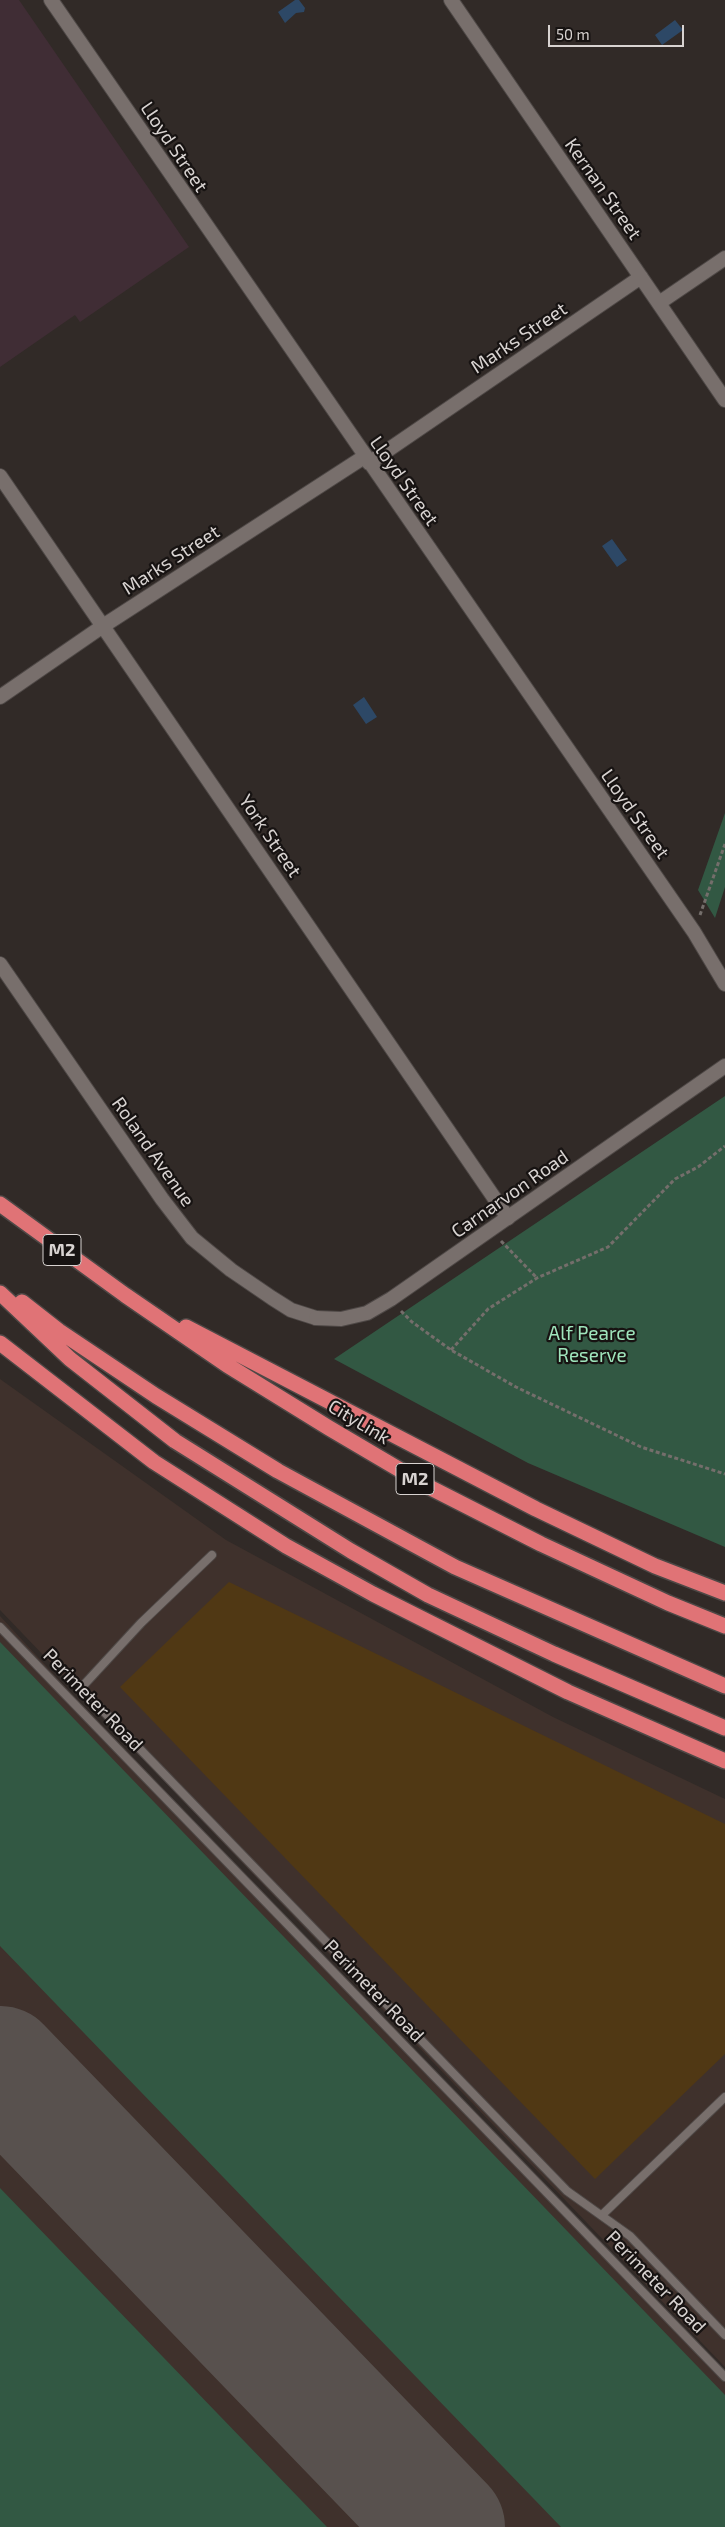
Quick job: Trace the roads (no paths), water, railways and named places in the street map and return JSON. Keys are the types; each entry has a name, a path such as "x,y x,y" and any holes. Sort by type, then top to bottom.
{"highway":[{"name":"CityLink","path":"0,1204 125,1295 236,1370 329,1428 430,1487 549,1548 668,1603 725,1626"},
{"path":"0,1285 60,1332 156,1396 278,1471 455,1567 725,1686"},
{"path":"0,1294 70,1359 175,1440 351,1552 446,1603 554,1654 725,1728"},
{"path":"125,1295 536,1509 655,1566 725,1592"},
{"path":"0,1343 93,1417 154,1462 286,1546 373,1594 568,1692 725,1762"}],"street":[{"name":"Lloyd Street","path":"51,0 694,932 725,984"},
{"name":"Kernan Street","path":"451,0 725,400"},
{"path":"659,303 725,258"},
{"name":"Marks Street","path":"0,697 103,626 367,460 641,277"},
{"name":"York Street","path":"0,476 508,1218"},
{"name":"Roland Avenue","path":"0,964 162,1199 192,1238 272,1298 291,1310 316,1318"},
{"name":"Carnarvon Road","path":"316,1318 341,1319 367,1313 391,1299 722,1070"}],"lane":[{"path":"212,1555 141,1622 81,1688 567,2191 630,2236 725,2335"},
{"name":"Perimeter Road","path":"0,1627 725,2377"},
{"path":"602,2215 725,2097"}],"water":[{"path":"295,0 299,0 305,8 304,12 296,13 285,23 278,12"},
{"path":"675,20 683,30 662,45 655,35"},
{"path":"612,539 627,560 617,567 602,546"},
{"path":"364,697 377,717 366,724 353,705"}],"park label":[{"name":"Alf Pearce Reserve","path":"592,1345"}]}
